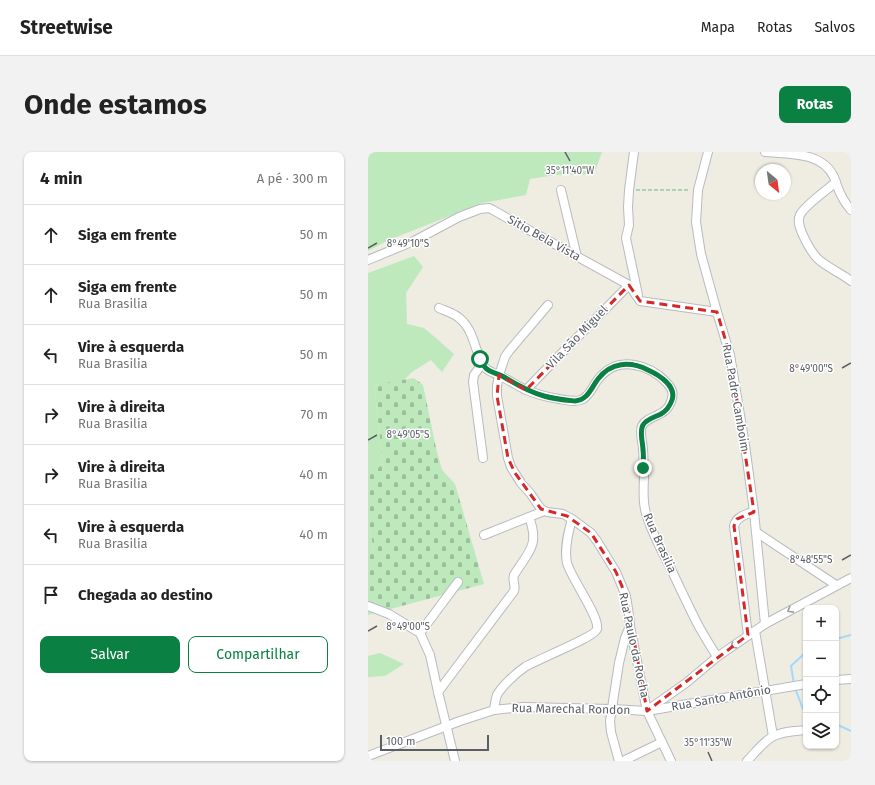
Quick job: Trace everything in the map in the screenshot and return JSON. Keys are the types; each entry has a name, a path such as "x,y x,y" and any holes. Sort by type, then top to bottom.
{"street":[{"path":"634,152 629,190 629,225 626,238 640,301 717,312"},
{"name":"Rua Padre Camboim","path":"708,152 698,190 696,222 701,254 730,355 745,445 754,512 765,624"},
{"path":"765,152 799,153 818,157 831,170 840,193 851,210"},
{"path":"836,182 804,209 798,222 804,238 815,255 822,262 851,281"},
{"path":"561,190 577,257"},
{"name":"Sitio Bela Vista","path":"368,260 414,241 459,217 484,208 489,208 629,285 640,301"},
{"name":"Vila São Miguel","path":"526,390 629,285"},
{"path":"484,535 544,511 521,483 508,458 497,396 497,386 505,357 548,305"},
{"path":"439,308 457,316 469,329 482,364 487,370 526,390"},
{"path":"482,364 474,375 473,382 483,458"},
{"name":"Rua Brasilia","path":"526,390 545,396 579,400 590,392 602,374 616,366 628,364 638,365 667,382 672,390 673,397 670,404 666,410 646,422 642,426 641,430 644,502 646,514 650,526 696,622 717,657"},
{"name":"Rua Paulo da Rocha","path":"544,511 563,514 572,518 591,533 616,572 626,596 630,626 647,711 671,761"},
{"path":"754,512 739,518 734,526 752,633 766,690 773,736"},
{"path":"438,692 514,591 514,575 528,555 534,537 529,517"},
{"path":"494,710 499,693 523,668 592,635 596,631 597,628 594,618 570,573 566,559 568,533 572,518"},
{"path":"756,532 836,585"},
{"path":"647,711 686,683 717,657 765,624 851,578"},
{"path":"420,633 458,582"},
{"path":"368,606 389,614 420,633 430,655 455,761"},
{"path":"619,761 611,732 610,721 619,663 625,638 630,626"},
{"path":"839,680 851,679"},
{"path":"839,680 851,683"},
{"name":"Rua Santo Antônio","path":"647,711 803,684"},
{"name":"Rua Marechal Rondon","path":"368,756 494,710 523,707 647,711"},
{"path":"747,761 773,736 790,731 803,730"},
{"path":"623,761 662,742"}],"path":[{"path":"629,190 698,190"}],"highlighted area":[{"path":"629,285 640,301 717,312 730,355 754,512 737,519 734,526 748,635 647,711 626,596 616,572 591,533 567,516 541,509 515,473 508,458 497,396 499,375 526,390"}],"green space":[{"path":"368,152 602,152 594,174 556,175 530,179 526,195 482,203 389,240 368,251"},
{"path":"414,256 423,267 406,293 407,324 424,328 454,354 442,372 431,360 412,372 404,380 374,385 383,464 368,476 368,273"},
{"path":"414,378 423,385 442,470 455,484 484,584 368,615 368,554 374,552 368,517 368,476 383,464 374,385"},
{"path":"368,517 374,552 368,554"},
{"path":"380,653 404,664 385,676 368,677 368,656"}],"waterway":[{"path":"839,638 851,635"},
{"path":"794,684 791,666 803,655"},
{"path":"795,688 803,709"},
{"path":"839,725 851,731"}],"route":[{"path":"480,359 483,366 487,370 526,390 545,396 575,401 586,396 602,374 616,366 628,364 638,365 657,375 667,382 672,390 673,397 666,410 650,419 642,426 643,468"}]}
